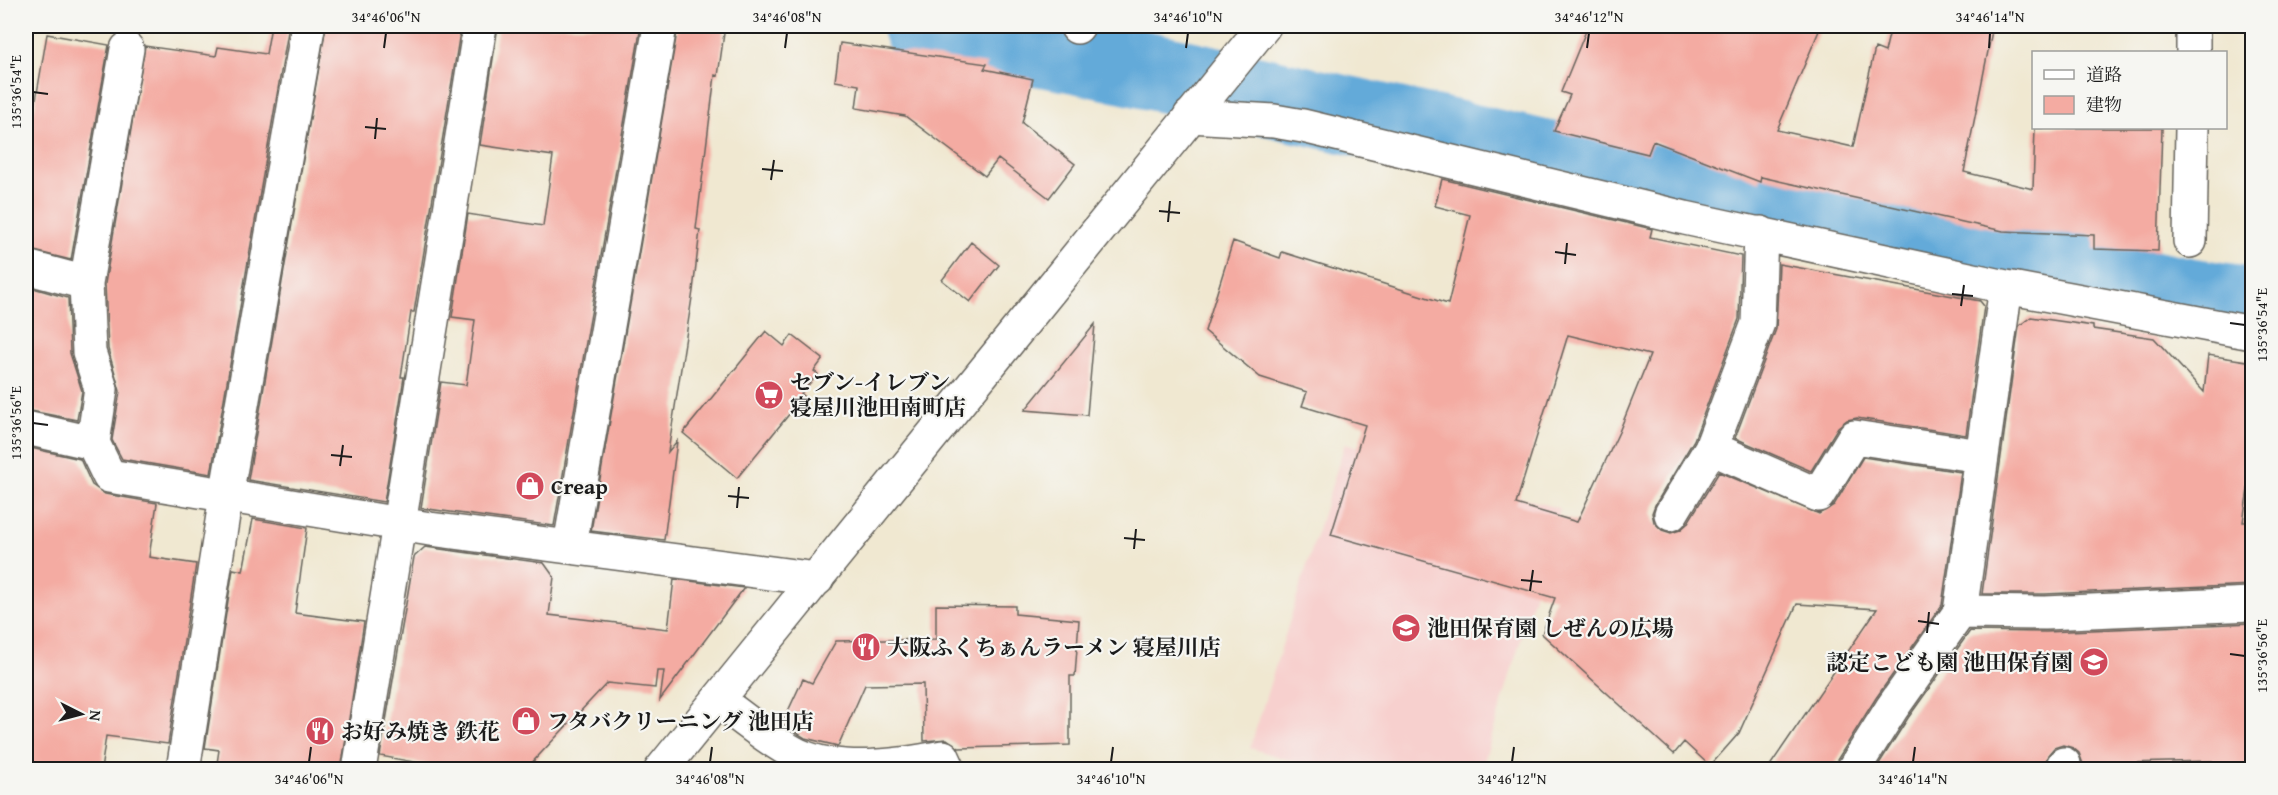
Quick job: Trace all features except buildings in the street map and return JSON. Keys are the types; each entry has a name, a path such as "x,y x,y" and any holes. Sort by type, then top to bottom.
{"street":[{"path":"359,770 480,26"},
{"path":"570,545 660,26"},
{"path":"661,770 1264,26"},
{"path":"2193,26 2193,51"},
{"path":"183,770 226,496 308,28"},
{"path":"127,49 86,283 89,352 101,390 93,443 109,476 398,524 817,579"},
{"path":"1194,112 1303,126 1761,233 2006,287 2253,333"},
{"path":"2190,241 2192,129"},
{"path":"1671,514 1712,448 1758,323 1761,233"},
{"path":"26,267 86,283"},
{"path":"1853,770 1892,708 1960,612 2006,287"},
{"path":"26,428 93,443"},
{"path":"1712,448 1818,495 1854,437 1981,456"},
{"path":"1960,612 2045,614 2253,604"},
{"path":"718,700 797,755 835,766 909,764 943,757 949,770"}],"shaded area":[{"name":"池田保育園 しぜんの広場","path":"1345,443 1560,509 1482,769 1319,769 1250,748"}],"waterway":[{"path":"921,26 1076,54 1668,187 2187,296 2252,306"}],"place":[{"name":"セブン-イレブン 寝屋川池田南町店","path":"769,395"},
{"name":"Creap","path":"530,486"},
{"name":"池田保育園 しぜんの広場","path":"1406,628"},
{"name":"大阪ふくちぁんラーメン 寝屋川店","path":"866,647"},
{"name":"認定こども園 池田保育園","path":"2094,662"},
{"name":"フタバクリーニング 池田店","path":"526,721"},
{"name":"お好み焼き 鉄花","path":"320,731"}]}
